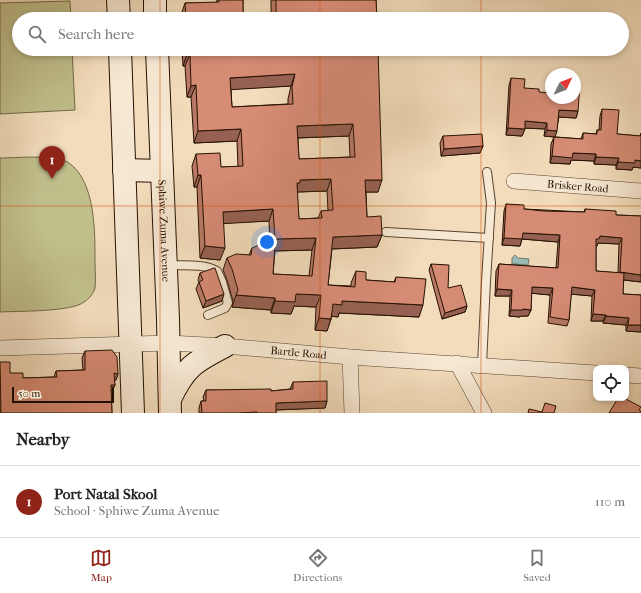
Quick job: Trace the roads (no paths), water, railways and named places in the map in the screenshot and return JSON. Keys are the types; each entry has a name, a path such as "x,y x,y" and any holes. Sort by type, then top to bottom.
{"street":[{"path":"118,0 119,12"},
{"path":"155,0 156,12"},
{"path":"120,56 133,413"},
{"name":"Sphiwe Zuma Avenue","path":"157,56 169,343 170,406"},
{"path":"124,170 162,171"},
{"name":"Brisker Road","path":"514,181 641,191"},
{"name":"Bartle Road","path":"0,348 169,343 224,346 350,357 593,373"},
{"path":"170,406 179,382 188,369 201,358 224,346"},
{"path":"350,357 352,413"},
{"path":"457,363 484,413"},
{"path":"629,375 641,376"}],"lane":[{"path":"482,365 491,203 487,172"},
{"path":"386,232 489,238"},
{"path":"166,265 197,266 211,268 217,271 226,294 228,304 225,308 208,316"}],"water":[{"path":"515,255 518,258 529,259 528,265 512,264 512,258"}],"place":[{"name":"Port Natal Skool","path":"52,179"}]}
